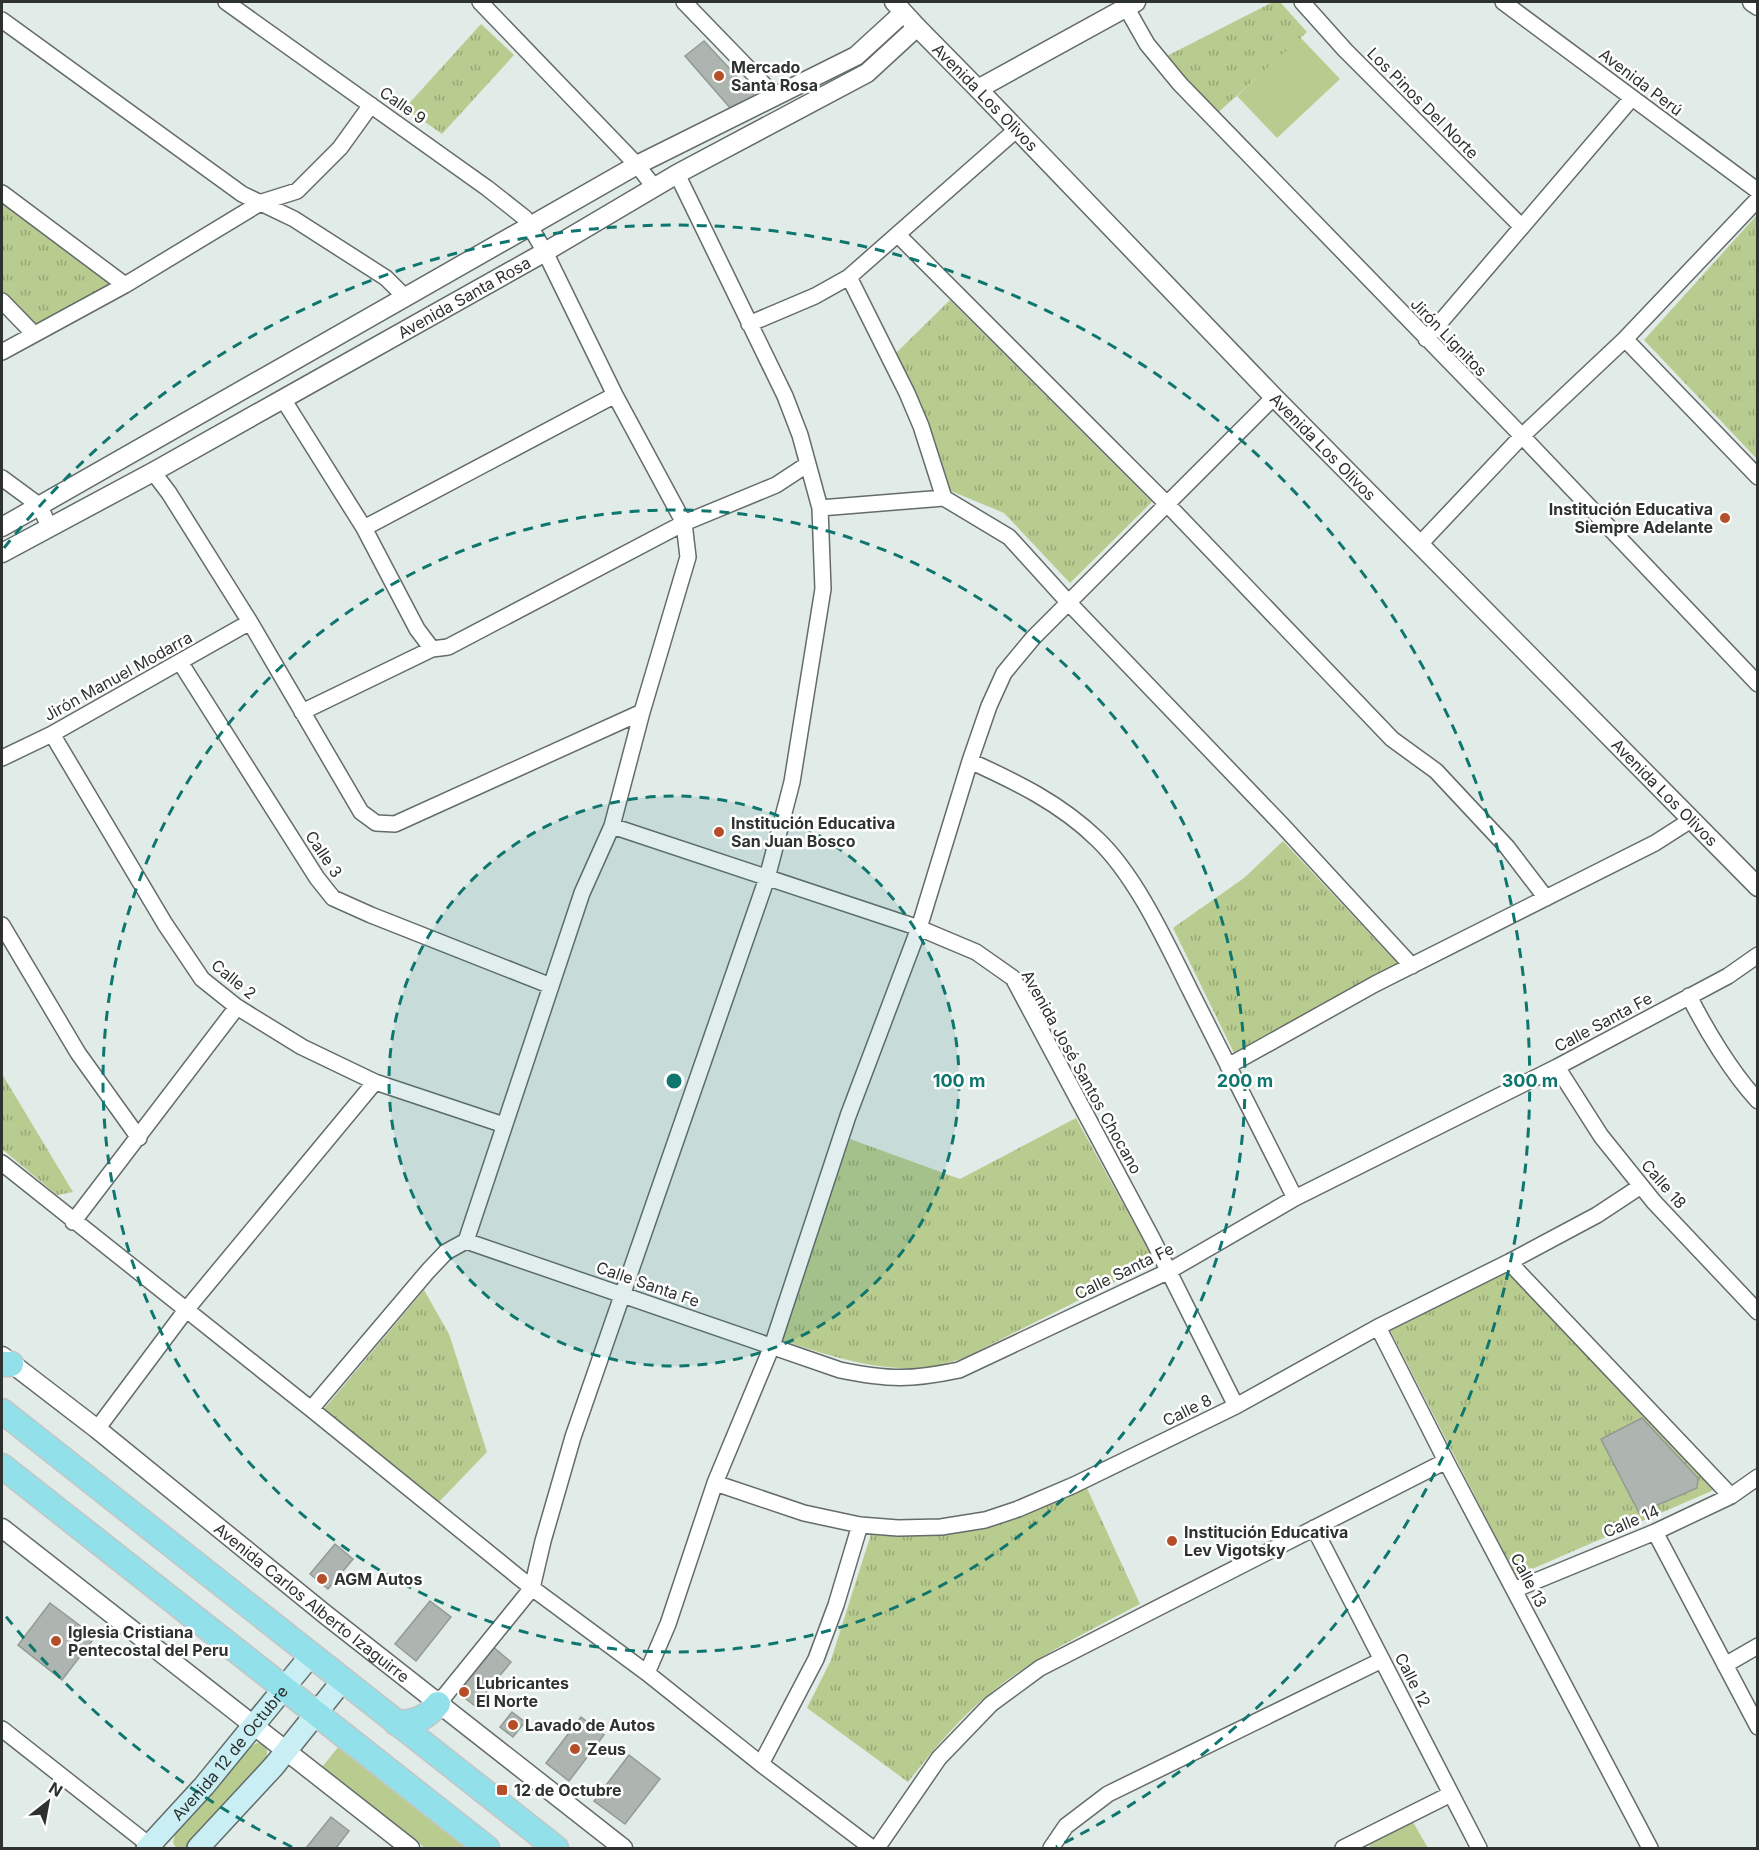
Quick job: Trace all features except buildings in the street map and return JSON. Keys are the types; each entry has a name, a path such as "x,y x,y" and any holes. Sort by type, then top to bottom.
{"main road":[{"path":"2,1411 556,1848"},
{"path":"2,1466 487,1848"},
{"name":"Avenida 12 de Octubre","path":"150,1848 255,1725 311,1655"},
{"path":"198,1848 287,1751 343,1680"},
{"path":"396,1723 421,1720 438,1704"}],"street":[{"name":"Calle 9","path":"227,2 487,188 525,218 545,252 615,395 684,523"},
{"path":"480,2 637,165 656,188"},
{"path":"684,2 775,96"},
{"name":"Los Pinos Del Norte","path":"1302,2 1346,50 1522,227"},
{"name":"Avenida Perú","path":"1503,2 1758,191"},
{"path":"1752,2 1758,6"},
{"path":"978,89 1131,4"},
{"name":"Jirón Lignitos","path":"1131,4 1147,45 1180,84 1522,436 1758,684"},
{"name":"Avenida Santa Rosa","path":"2,527 637,165 856,56 899,7"},
{"name":"Avenida Los Olivos","path":"899,7 1274,397 1758,886"},
{"path":"2,20 242,194 294,219 386,278 405,297"},
{"name":"Avenida Santa Rosa","path":"2,553 153,472 545,252 677,174 789,112 867,73 917,27"},
{"path":"1426,339 1632,98"},
{"path":"2,352 125,285 262,202 297,191 340,148 371,105"},
{"path":"749,324 815,296 849,277 1016,130"},
{"path":"438,1704 532,1588 573,1437 767,878 792,782 823,589 820,508 801,435 785,396 677,174"},
{"path":"2,193 125,285"},
{"path":"1419,545 1522,436 1625,339 1758,199"},
{"path":"898,235 1167,504 1392,739 1436,771 1507,847 1546,898"},
{"path":"849,277 907,393 921,426 944,498"},
{"path":"2,302 34,334"},
{"path":"1625,339 1758,477"},
{"path":"364,528 615,395"},
{"path":"647,1673 668,1624 715,1484 772,1346 848,1116 919,928 969,761 1004,673 1033,638 1068,602 1274,397"},
{"path":"283,399 364,528 417,629 432,648"},
{"path":"302,712 432,648 447,647 684,523 776,485 808,464"},
{"path":"153,472 169,493 250,622 361,812 376,823 395,824 642,712"},
{"path":"2,478 40,506 49,527"},
{"path":"820,508 944,498 1009,537 1068,602 1283,826 1412,966"},
{"path":"311,1409 428,1271 446,1252 466,1241 582,893 612,826 642,712 688,557 684,523"},
{"name":"Jirón Manuel Modarra","path":"2,758 52,734 250,622"},
{"name":"Calle 3","path":"180,662 317,878 333,898 551,986"},
{"name":"Calle 2","path":"52,734 165,924 202,979 237,1007 302,1047 375,1082 504,1125"},
{"path":"969,761 1044,797 1098,840 1125,872 1156,923 1295,1198"},
{"path":"1228,1066 1375,984 1654,843 1691,820"},
{"name":"Avenida José Santos Chocano","path":"612,826 919,928 976,952 1013,978 1169,1271 1236,1406"},
{"path":"2,925 78,1053 139,1137"},
{"name":"Calle Santa Fe","path":"466,1241 852,1372 895,1378 925,1377 959,1370 1169,1271 1295,1198 1557,1067 1728,976 1758,956"},
{"path":"1689,996 1714,1041 1758,1101"},
{"path":"74,1222 237,1007"},
{"name":"Calle 18","path":"1557,1067 1601,1136 1654,1202 1758,1312"},
{"path":"97,1429 186,1310 375,1082"},
{"path":"2,1163 532,1588 647,1673 760,1764 872,1848"},
{"name":"Calle 8","path":"715,1484 804,1513 860,1525 897,1528 941,1527 985,1520 1018,1509 1074,1485 1236,1406 1378,1328 1509,1263 1598,1215 1641,1186"},
{"path":"1509,1263 1731,1496"},
{"name":"Calle 13","path":"1378,1328 1650,1848"},
{"name":"Avenida Carlos Alberto Izaguirre","path":"5,1362 97,1429 438,1704 622,1848"},
{"path":"877,1848 939,1758 991,1704 1032,1674 1446,1461"},
{"name":"Calle 14","path":"1514,1590 1655,1532 1731,1496 1758,1477"},
{"path":"760,1764 816,1659 836,1605 860,1525"},
{"path":"2,1528 410,1848"},
{"name":"Calle 12","path":"1314,1528 1479,1848"},
{"path":"1655,1532 1758,1727"},
{"path":"1725,1665 1758,1646"},
{"path":"1051,1848 1065,1827 1108,1794 1382,1660"},
{"path":"2,1729 150,1848"},
{"path":"1343,1848 1451,1794"}],"green space":[{"path":"1273,2 1280,2 1307,32 1212,118 1159,60"},
{"path":"481,24 514,55 442,134 405,108"},
{"path":"1300,37 1340,79 1277,138 1237,96"},
{"path":"2,201 112,283 36,324 2,293"},
{"path":"1757,215 1757,459 1644,340"},
{"path":"950,300 1152,502 1070,583 1004,513 951,491 922,408 896,353"},
{"path":"1283,841 1399,965 1369,985 1234,1053 1173,928 1244,878"},
{"path":"2,1074 73,1192 57,1195 2,1149"},
{"path":"1076,1118 1155,1262 964,1358 932,1367 893,1368 855,1362 781,1340 850,1139 960,1179"},
{"path":"1508,1269 1716,1489 1516,1576 1390,1330"},
{"path":"424,1290 449,1334 487,1452 437,1504 324,1409"},
{"path":"1086,1486 1140,1604 1064,1644 1010,1678 958,1723 908,1782 807,1708 831,1660 871,1534 936,1534 984,1527 1022,1514"},
{"path":"257,1743 266,1748 266,1758 189,1846 177,1848 173,1842 175,1835"},
{"path":"339,1746 470,1848 425,1848 322,1767"},
{"path":"1413,1822 1428,1848 1371,1848 1369,1845"}],"place":[{"name":"Mercado Santa Rosa","path":"719,76"},
{"name":"Institución Educativa Siempre Adelante","path":"1725,518"},
{"name":"Institución Educativa San Juan Bosco","path":"719,832"},
{"name":"Institución Educativa Lev Vigotsky","path":"1172,1541"},
{"name":"AGM Autos","path":"322,1579"},
{"name":"Iglesia Cristiana Pentecostal del Peru","path":"56,1641"},
{"name":"Lubricantes El Norte","path":"464,1692"},
{"name":"Lavado de Autos","path":"513,1725"},
{"name":"Zeus","path":"575,1749"},
{"name":"12 de Octubre","path":"502,1790"}]}
